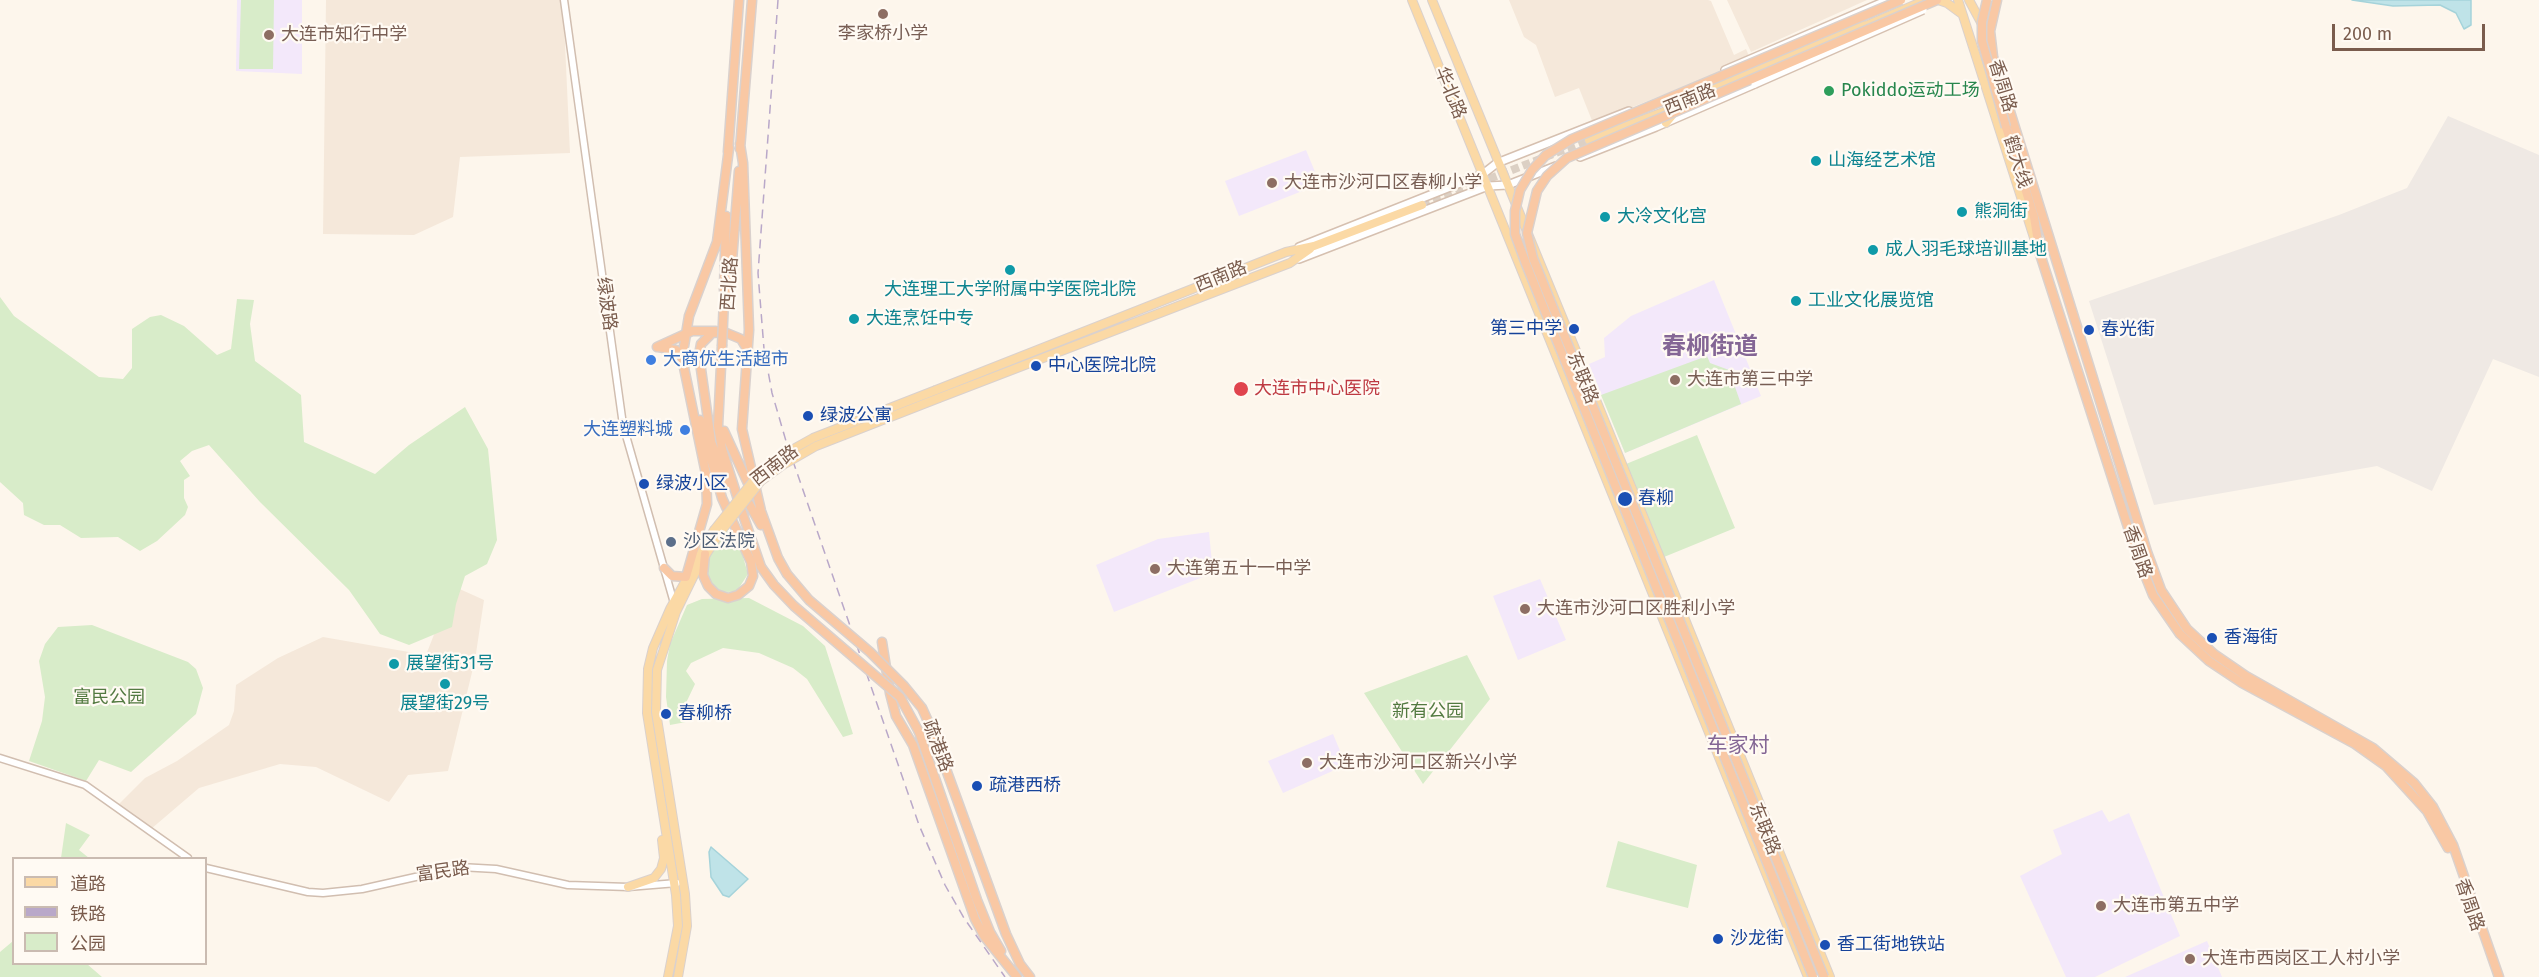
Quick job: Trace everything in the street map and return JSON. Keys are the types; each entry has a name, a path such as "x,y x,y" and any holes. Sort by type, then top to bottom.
{"highway":[{"name":"西北路","path":"739,0 729,148 726,299 718,426 742,513 761,567"},
{"name":"西北路","path":"726,299 752,0"},
{"name":"东联路","path":"1813,977 1526,264 1515,234 1515,211 1520,190 1532,170 1546,155 1564,143 1901,0"},
{"name":"东联路","path":"1824,977 1542,280 1527,233 1537,191 1553,170 1576,153 1654,122 1938,0"},
{"name":"鹤大线","path":"1987,0 1982,22 1982,41 2034,217 2040,254"},
{"path":"1993,57 1990,31 1997,0"},
{"name":"香周路","path":"1993,57 2161,590 2187,629 2214,654 2246,676 2373,748 2414,783 2433,807 2450,838 2499,977"},
{"path":"740,144 749,330 742,429 761,511"},
{"path":"664,568 672,576 686,577 703,520 707,489 706,474 682,358 685,334 695,297 717,243 729,148"},
{"name":"香周路","path":"2040,254 2137,555 2153,595 2180,634 2209,661 2242,683 2355,744 2386,766 2409,788 2431,817 2448,848 2494,977"},
{"path":"682,358 676,350 657,347 700,330 724,332 741,339 747,350"},
{"path":"711,441 699,355 701,344 716,331"},
{"name":"西北路","path":"724,346 724,431 740,486 778,558"},
{"path":"687,381 761,567 795,606 900,697 919,732 990,932 1017,977"},
{"path":"696,405 722,498 751,562 753,576 749,586 738,595 728,597 716,594 708,586 703,575 705,554"},
{"path":"724,431 761,511 778,558"},
{"name":"疏港路","path":"778,558 787,574 809,600 870,652 922,708 1002,923 1020,964 1030,977"},
{"path":"882,642 896,716 913,745 975,919 984,936 1017,977"}],"main road":[{"name":"华北路","path":"1412,0 1808,977"},
{"name":"华北路","path":"1432,0 1830,977"},
{"name":"西南路","path":"938,394 1483,174 1497,163 1656,100 1888,0"},
{"name":"西南路","path":"1679,104 1914,0"},
{"name":"西南路","path":"1589,140 1734,83 1926,0"},
{"name":"西南路","path":"668,977 678,926 674,883 647,713 648,669 653,648 686,577 757,476 795,448 813,438 1290,263 1488,186 1508,185 1666,123 1909,17 1938,0"},
{"path":"1938,0 1953,7 1964,17"},
{"name":"香周路","path":"1958,0 2027,220 2040,254"},
{"name":"香周路","path":"1969,0 1980,19 1993,57"},
{"path":"1734,83 1753,85"},
{"path":"1666,123 1692,84"},
{"path":"1656,100 1679,104"},
{"name":"西南路","path":"1286,252 1314,246 1422,205"},
{"name":"西南路","path":"1290,263 1314,246"},
{"name":"西南路","path":"678,977 687,926 683,883 656,712 657,670 676,612 716,532"},
{"path":"628,887 654,878 661,869 664,858 664,817"}],"street":[{"name":"绿波路","path":"564,0 623,425 674,603"},
{"path":"0,758 85,785 187,857"},
{"name":"富民路","path":"207,868 316,892 362,889 459,867 496,869 568,885 628,887 683,883"}],"shaded area":[{"name":"大连市知行中学","path":"237,0 302,0 302,74 236,71"},
{"path":"326,0 563,0 570,153 460,157 453,217 414,235 323,234"},
{"path":"1509,0 1708,0 1711,1 1734,55 1746,49 1749,56 1747,60 1737,65 1593,123 1579,88 1555,97 1536,45 1524,37"},
{"path":"1727,0 1867,0 1751,52"},
{"path":"2448,116 2539,155 2539,377 2493,359 2432,491 2377,466 2154,505 2089,301 2339,215 2407,188"},
{"name":"大连市沙河口区春柳小学","path":"1306,150 1320,184 1239,216 1225,181"},
{"name":"大连市第三中学","path":"1714,280 1761,396 1625,453 1589,364 1605,357 1604,338 1631,316"},
{"name":"大连第五十一中学","path":"1209,532 1213,573 1114,612 1096,565 1158,539"},
{"name":"大连市沙河口区胜利小学","path":"1540,579 1566,640 1518,660 1493,596"},
{"path":"453,586 484,600 475,660 448,771 408,775 389,802 316,767 280,764 199,788 151,829 115,808 145,778 177,761 229,725 234,711 236,685 278,658 323,637 426,655"},
{"name":"大连市沙河口区新兴小学","path":"1333,734 1346,765 1283,793 1268,761"},
{"name":"大连市第五中学","path":"2102,810 2109,822 2129,813 2180,936 2095,977 2066,977 2020,876 2062,854 2053,830"},
{"name":"大连市西岗区工人村小学","path":"2207,941 2222,977 2125,977"}],"green space":[{"path":"241,0 274,0 273,69 239,69"},
{"path":"0,297 14,316 99,377 123,379 132,368 132,329 150,317 161,315 184,326 217,355 231,349 237,299 254,300 250,324 255,361 301,395 304,442 375,474 409,445 465,407 488,449 497,540 487,564 465,576 456,604 452,627 409,645 380,634 349,590 260,502 209,445 192,451 180,461 190,476 184,480 184,498 188,507 185,515 157,541 140,551 118,537 81,538 60,525 44,525 24,515 23,503 0,482"},
{"path":"1707,356 1710,363 1729,370 1741,404 1625,453 1601,395"},
{"path":"1697,435 1735,528 1664,557 1626,464"},
{"path":"726,529 732,536 737,536 748,574 737,591 728,592 720,591 712,586 705,568 710,553"},
{"path":"749,598 803,626 825,646 853,734 843,737 807,679 793,668 759,653 723,648 691,663 686,671 695,684 685,705 686,722 670,725 666,697 667,661 670,644 687,605 702,599"},
{"name":"富民公园","path":"92,625 188,662 196,669 203,688 196,714 131,772 99,760 86,781 29,761 42,721 45,697 39,661 45,644 58,627"},
{"name":"新有公园","path":"1467,655 1490,699 1423,784 1364,693"},
{"path":"66,823 90,835 79,850 88,857 61,857"},
{"path":"1618,841 1697,865 1688,908 1606,887"},
{"path":"12,942 12,965 88,965 102,977 0,977 0,952"}],"water":[{"path":"2352,0 2471,0 2471,25 2464,29 2456,13 2440,5 2393,6"},
{"path":"711,847 748,879 729,897 723,895 711,877 709,852"}],"tunnel":[{"path":"1422,205 1589,140"}],"railway":[{"path":"778,0 758,273 764,349 772,393 786,441 919,825 945,885 964,918 1005,977"}],"place":[{"name":"李家桥小学","path":"883,14"},
{"name":"大连市知行中学","path":"269,35"},
{"name":"Pokiddo运动工场","path":"1829,91"},
{"name":"山海经艺术馆","path":"1816,161"},
{"name":"大连市沙河口区春柳小学","path":"1272,183"},
{"name":"熊洞街","path":"1962,212"},
{"name":"大冷文化宫","path":"1605,217"},
{"name":"成人羽毛球培训基地","path":"1873,250"},
{"name":"大连理工大学附属中学医院北院","path":"1010,270"},
{"name":"工业文化展览馆","path":"1796,301"},
{"name":"大连烹饪中专","path":"854,319"},
{"name":"第三中学","path":"1574,329"},
{"name":"春光街","path":"2089,330"},
{"name":"大商优生活超市","path":"651,360"},
{"name":"中心医院北院","path":"1036,366"},
{"name":"大连市第三中学","path":"1675,380"},
{"name":"大连市中心医院","path":"1241,389"},
{"name":"绿波公寓","path":"808,416"},
{"name":"大连塑料城","path":"685,430"},
{"name":"绿波小区","path":"644,484"},
{"name":"春柳","path":"1625,499"},
{"name":"沙区法院","path":"671,542"},
{"name":"大连第五十一中学","path":"1155,569"},
{"name":"大连市沙河口区胜利小学","path":"1525,609"},
{"name":"香海街","path":"2212,638"},
{"name":"展望街31号","path":"394,664"},
{"name":"展望街29号","path":"445,684"},
{"name":"春柳桥","path":"666,714"},
{"name":"大连市沙河口区新兴小学","path":"1307,763"},
{"name":"疏港西桥","path":"977,786"},
{"name":"大连市第五中学","path":"2101,906"},
{"name":"沙龙街","path":"1718,939"},
{"name":"香工街地铁站","path":"1825,945"},
{"name":"大连市西岗区工人村小学","path":"2190,959"}],"district":[{"name":"春柳街道","path":"1710,347"},
{"name":"车家村","path":"1738,746"}]}
